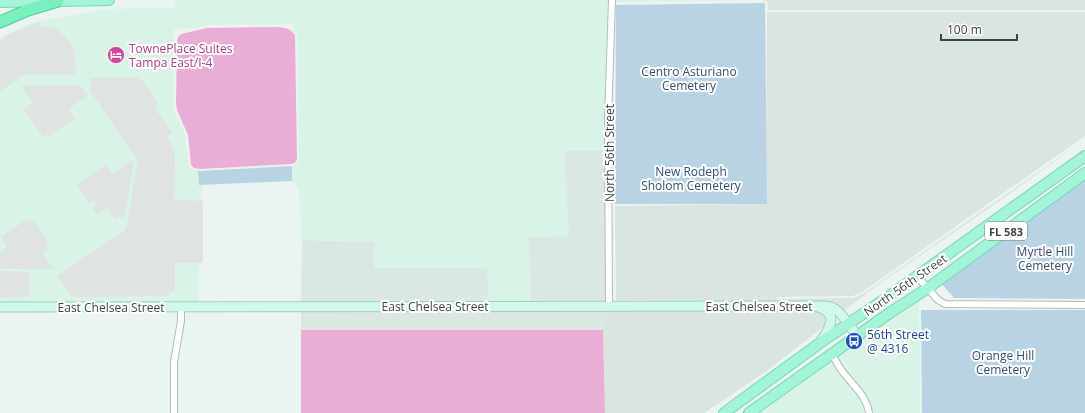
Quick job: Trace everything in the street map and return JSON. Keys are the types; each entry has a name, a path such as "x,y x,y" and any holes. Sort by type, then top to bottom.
{"highway":[{"path":"0,22 28,10 58,2"}],"main road":[{"path":"0,2 109,0"},
{"name":"North 56th Street","path":"724,413 817,345 849,324 1085,156"},
{"name":"North 56th Street","path":"749,413 888,314 928,288 1083,175"},
{"path":"1000,236 1001,231 1006,225 1051,192 1054,184 1053,179"}],"street":[{"name":"North 56th Street","path":"609,306 608,120 612,0"},
{"path":"917,276 938,300 946,304 1085,305"},
{"name":"East Chelsea Street","path":"0,307 815,306 836,309 857,336"},
{"path":"815,306 827,311 831,321 827,333 817,345"},
{"path":"174,413 174,362 181,321 181,307"},
{"path":"832,354 839,367 862,396 869,413"}],"shaded area":[{"path":"175,0 610,0 606,151 564,151 569,236 528,237 531,303 489,303 487,268 374,268 374,242 302,240 299,189 292,181 292,166 297,164 299,159 297,35 293,24 207,25 195,28 174,29 173,108 185,135 189,166 192,170 198,171 199,185 202,185 198,304 0,304 0,38 30,23 106,9 175,8"},
{"path":"615,0 761,0 615,2"},
{"path":"761,0 1085,0 1085,10 768,10 767,1"},
{"path":"767,12 1085,12 1085,136 862,292 853,296 778,297 778,301 616,300 615,206 766,204"},
{"path":"39,22 41,26 54,28 63,34 75,51 72,54 75,58 76,74 25,74 0,91 0,40"},
{"path":"278,27 288,29 295,35 297,159 295,163 200,169 194,168 191,165 188,135 177,110 176,104 178,37 181,34 207,28"},
{"path":"136,77 142,80 158,104 154,107 172,133 168,135 168,137 175,154 174,200 203,201 203,263 175,263 175,291 170,291 170,294 167,296 73,296 57,276 123,232 127,226 137,166 137,161 134,154 90,91 90,78"},
{"path":"80,85 88,96 68,109 75,118 49,136 48,134 43,137 24,109 33,102 21,86"},
{"path":"1084,140 1011,193 875,287 842,312 780,302 780,299 853,298 863,294"},
{"path":"564,151 606,151 606,303 531,303 528,237 569,236"},
{"path":"133,160 124,218 120,217 116,219 107,208 98,215 93,208 97,205 93,200 89,203 77,185 106,165 113,174"},
{"path":"27,219 30,222 33,220 49,244 46,246 48,249 42,253 53,269 0,269 0,252 7,247 1,237"},
{"path":"302,240 374,242 374,268 487,268 489,303 301,304"},
{"path":"0,271 30,272 29,297 0,297"},
{"path":"919,299 920,413 871,413 865,395 842,366 837,357"},
{"path":"608,309 603,330 301,330 301,310"},
{"path":"608,309 815,309 825,313 828,323 768,370 704,413 605,413 603,330"},
{"path":"301,330 603,330 605,413 301,413"},
{"path":"832,360 837,369 860,398 866,413 757,413"}],"green space":[{"name":"Centro Asturiano Cemetery","path":"765,3 767,204 615,204 616,5"},
{"path":"292,166 292,181 199,185 198,171"},
{"name":"Myrtle Hill Cemetery","path":"1085,180 1085,299 954,298 940,282"},
{"name":"Orange Hill Cemetery","path":"921,310 1085,310 1085,413 922,413"}],"place":[{"name":"TownePlace Suites Tampa East/I-4","path":"116,55"},
{"name":"56th Street @ 4316","path":"854,341"}],"park label":[{"name":"New Rodeph Sholom Cemetery","path":"691,178"}]}
